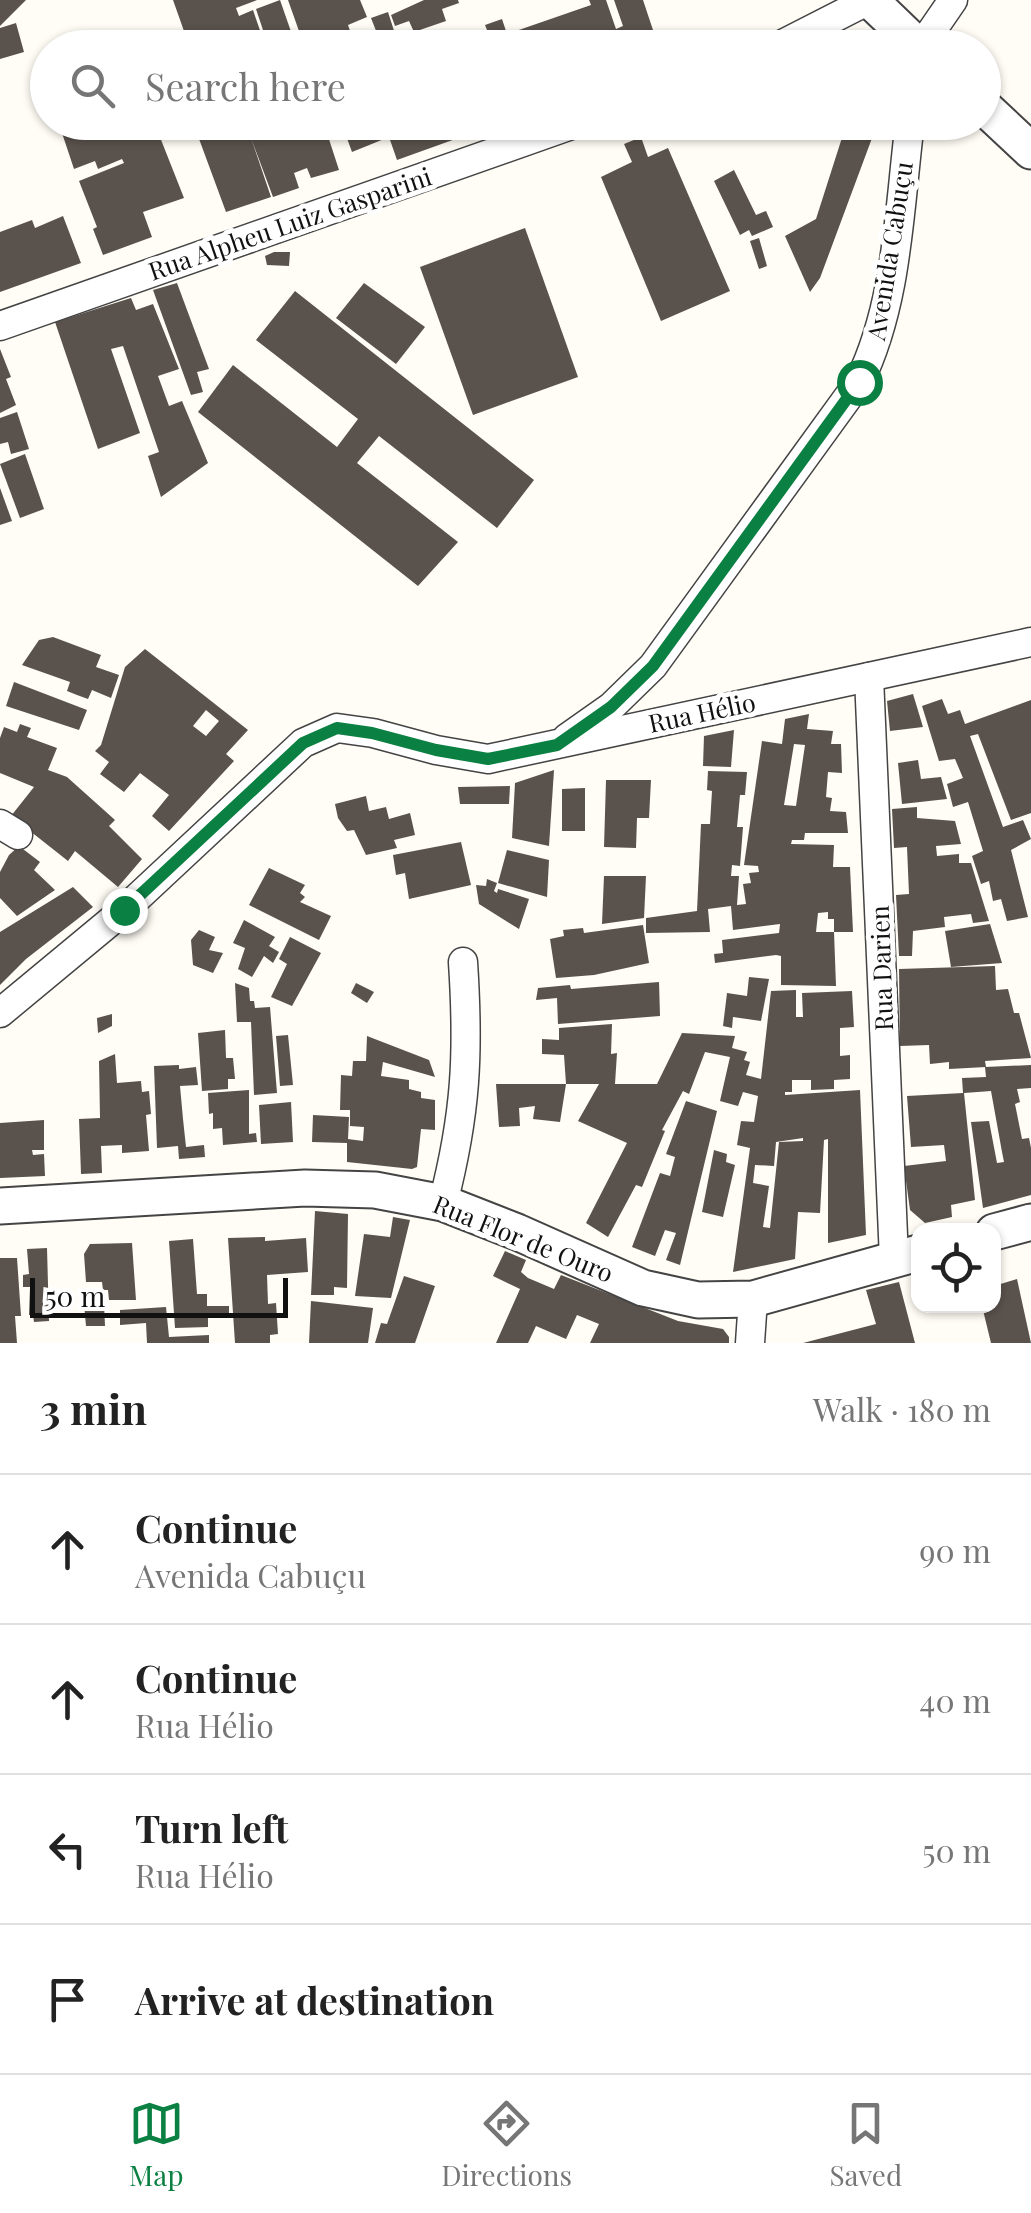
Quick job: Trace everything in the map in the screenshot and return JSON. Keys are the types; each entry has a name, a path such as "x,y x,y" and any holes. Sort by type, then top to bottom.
{"street":[{"path":"810,30 869,0 901,30"},
{"path":"932,30 953,0"},
{"path":"1001,123 1031,152"},
{"name":"Rua Alpheu Luiz Gasparini","path":"0,326 529,140"},
{"name":"Avenida Cabuçu","path":"557,745 611,707 653,666 859,382 874,352 884,316 908,140"},
{"name":"Rua Hélio","path":"0,1013 124,910 303,743 337,728 488,759 1031,642"},
{"name":"Rua Darien","path":"869,677 906,1256"},
{"path":"443,1204 465,1096 463,962"},
{"name":"Rua Flor de Ouro","path":"0,1206 304,1188 374,1190 443,1204 643,1288 698,1300 753,1299 906,1256"},
{"path":"1001,1230 1031,1222"},
{"path":"750,1343 753,1299"}],"building":[{"path":"0,0 26,0 0,26"},
{"path":"173,0 257,0 236,8 239,16 253,10 260,30 184,30"},
{"path":"280,0 290,30 263,30 256,9"},
{"path":"288,0 360,0 367,17 348,25 350,30 299,30"},
{"path":"424,0 459,3 442,9 446,21 420,30 413,30 409,21 395,26 391,15"},
{"path":"589,0 606,0 616,29 623,26 614,0 643,0 653,30 519,30 591,5"},
{"path":"388,12 394,30 376,30 371,18"},
{"path":"502,19 506,30 487,30 485,25"},
{"path":"16,23 24,52 0,59 0,28"},
{"path":"64,140 161,140 184,198 143,212 152,237 103,255 79,181 124,163 122,159 98,169 95,161 74,169"},
{"path":"199,140 252,140 271,197 226,212"},
{"path":"252,140 329,140 339,170 311,178 307,168 294,173 299,188 273,197"},
{"path":"348,140 382,140 352,152"},
{"path":"390,140 453,140 397,160"},
{"path":"642,140 648,157 668,148 730,291 661,321 601,177 632,162 624,144"},
{"path":"841,140 871,140 820,278 810,292 785,236 816,219"},
{"path":"734,170 756,215 766,211 773,227 752,236 749,230 740,235 714,181"},
{"path":"63,216 81,263 0,292 0,232 32,220 35,228"},
{"path":"525,228 578,377 473,415 420,267"},
{"path":"759,238 767,266 759,269 750,241"},
{"path":"290,252 289,266 267,265 265,256"},
{"path":"177,283 209,369 197,372 203,392 191,395 153,290"},
{"path":"364,283 425,327 396,364 336,318"},
{"path":"295,291 534,480 497,528 379,436 357,463 458,542 418,586 198,412 233,365 337,447 358,419 256,340"},
{"path":"131,298 136,310 153,304 179,369 158,376 169,406 182,401 208,463 161,497 148,456 159,452 123,346 111,349 140,433 98,449 55,322"},
{"path":"0,349 16,405 0,413"},
{"path":"17,412 29,449 11,454 8,442 0,444 0,418"},
{"path":"25,454 44,509 20,518 0,464"},
{"path":"0,488 12,521 0,525"},
{"path":"53,637 101,655 96,667 119,675 111,698 92,690 88,699 77,695 67,691 70,682 22,665 39,640"},
{"path":"145,649 248,730 226,754 234,761 169,831 152,816 169,795 140,773 124,792 100,774 109,762 95,751 101,745 125,667","holes":["206,710 219,721 206,736 193,726"]},
{"path":"14,682 87,710 79,730 6,706"},
{"path":"913,694 923,727 890,731 887,701"},
{"path":"942,699 948,714 960,710 965,724 1031,700 1031,813 1011,820 978,734 970,736 1003,827 1023,820 1031,839 1011,850 1028,917 1007,921 1001,899 993,901 989,881 981,884 972,856 983,851 968,802 953,807 947,784 963,778 955,759 939,761 922,706"},
{"path":"809,714 807,729 833,731 831,744 841,744 842,773 828,772 826,797 832,798 830,811 846,812 848,833 805,833 804,840 792,840 791,844 834,845 833,867 850,867 853,932 834,932 836,986 781,985 781,956 776,955 715,963 714,954 723,953 722,940 779,933 780,924 733,930 731,906 708,909 710,932 646,933 646,918 697,911 701,824 710,824 712,791 707,790 708,771 747,772 737,827 743,827 740,866 732,865 731,876 739,876 737,905 746,904 743,884 751,883 749,873 759,872 758,866 744,865 762,741 782,744 785,719","holes":["794,744 805,745 796,806 784,805","828,912 828,919 834,919 834,932 816,932 818,913"]},
{"path":"20,724 31,728 27,737 57,748 48,770 67,777 115,820 109,826 142,859 118,887 75,851 68,861 11,816 34,787 0,773 0,738 4,727 17,732"},
{"path":"734,730 731,767 703,766 704,736"},
{"path":"918,760 921,779 941,777 947,799 902,804 898,763"},
{"path":"554,770 549,846 512,838 515,783"},
{"path":"606,780 651,780 649,818 637,818 636,848 604,847"},
{"path":"510,786 509,804 460,804 458,787"},
{"path":"585,788 585,831 562,831 562,789"},
{"path":"366,796 369,811 386,807 389,819 410,813 415,835 394,840 397,848 366,855 354,830 347,831 338,818 335,804"},
{"path":"917,807 917,818 955,821 961,844 936,846 937,856 959,854 959,863 971,863 989,921 973,923 971,914 944,917 945,927 913,931 912,956 899,956 896,895 909,894 907,847 894,848 892,809"},
{"path":"461,842 471,885 409,899 405,873 396,875 393,855"},
{"path":"19,846 40,862 34,870 55,890 17,916 0,898 0,872"},
{"path":"507,850 549,860 547,897 498,883"},
{"path":"269,868 305,885 300,893 305,897 300,902 331,916 319,940 249,905"},
{"path":"604,876 646,876 644,918 602,924"},
{"path":"487,879 497,883 497,893 498,889 529,899 519,929 479,904 476,885 486,886"},
{"path":"73,887 93,907 26,959 0,985 0,932"},
{"path":"244,920 275,937 269,946 279,952 273,963 264,956 252,977 238,969 245,948 233,943"},
{"path":"990,924 1002,963 951,967 945,931"},
{"path":"643,925 649,963 594,975 556,978 550,939 564,936 563,930 583,928 584,933"},
{"path":"199,930 215,937 209,950 223,953 213,973 193,965 191,940"},
{"path":"290,937 321,953 292,1006 271,997 287,964 279,959"},
{"path":"995,966 996,990 1008,989 1031,1058 985,1061 986,1067 949,1069 949,1062 930,1064 929,1045 900,1046 899,969"},
{"path":"749,977 769,979 761,1021 733,1017 732,1028 723,1026 727,993 747,996"},
{"path":"659,982 660,1016 558,1024 557,998 536,1000 538,988"},
{"path":"235,983 249,988 255,1008 270,1007 277,1093 254,1095 251,1022 237,1022"},
{"path":"356,983 374,992 367,1003 351,993"},
{"path":"796,990 796,1017 803,1017 802,993 852,991 854,1027 840,1028 840,1056 850,1055 850,1079 834,1080 834,1089 811,1090 811,1080 792,1080 792,1092 785,1095 860,1090 866,1235 828,1243 828,1139 824,1140 820,1213 798,1212 795,1259 733,1272 750,1148 737,1145 741,1121 754,1122 758,1096 743,1092 738,1106 720,1101 730,1057 705,1052 689,1094 683,1091 662,1130 665,1131 642,1187 636,1185 608,1237 586,1223 627,1143 578,1121 599,1084 566,1084 564,1055 542,1054 542,1039 559,1040 559,1028 612,1024 611,1054 617,1053 615,1084 657,1084 682,1033 735,1036 732,1048 747,1052 744,1060 750,1062 746,1075 761,1079 771,991","holes":["803,1141 779,1142 770,1228 763,1227 769,1186 753,1183 755,1165 774,1166 776,1142"]},
{"path":"112,1014 112,1026 98,1033 97,1018"},
{"path":"225,1030 226,1058 233,1058 235,1079 228,1079 228,1089 202,1091 198,1033"},
{"path":"288,1035 293,1085 280,1086 276,1036"},
{"path":"367,1036 429,1060 435,1077 383,1062 381,1076 409,1080 409,1089 421,1092 421,1098 435,1100 435,1130 421,1129 417,1167 412,1169 347,1162 347,1143 312,1142 313,1115 349,1117 348,1139 363,1141 364,1127 350,1126 350,1110 340,1110 341,1075 352,1076 353,1061 366,1061"},
{"path":"115,1054 117,1083 141,1081 142,1092 149,1091 149,1151 122,1153 122,1145 101,1146 102,1173 81,1174 79,1119 100,1118 99,1061"},
{"path":"179,1065 179,1069 196,1067 198,1085 180,1086 183,1119 186,1147 204,1145 205,1157 179,1159 178,1146 157,1148 154,1066"},
{"path":"1031,1065 1031,1088 1017,1089 1020,1102 1015,1104 1022,1139 1029,1138 1031,1148 1031,1195 983,1208 971,1122 989,1121 997,1163 1004,1162 991,1091 964,1093 975,1200 951,1205 952,1217 925,1223 910,1210 904,1166 946,1161 944,1145 911,1147 907,1096 963,1093 962,1078 986,1077 985,1067"},
{"path":"496,1084 566,1084 560,1122 533,1119 535,1106 519,1108 520,1126 499,1127"},
{"path":"249,1090 249,1134 256,1133 257,1142 223,1145 222,1128 213,1129 208,1093"},
{"path":"686,1101 717,1111 680,1265 666,1260 676,1233 665,1230 655,1256 632,1247 660,1173 670,1176 675,1157 666,1154"},
{"path":"291,1102 293,1142 261,1144 259,1105"},
{"path":"44,1120 44,1150 32,1150 33,1155 44,1154 45,1176 0,1178 0,1123"},
{"path":"714,1150 727,1154 726,1162 735,1165 723,1217 702,1212"},
{"path":"315,1211 348,1214 347,1288 334,1287 334,1295 311,1295"},
{"path":"393,1217 410,1220 391,1298 355,1296 364,1234 390,1237"},
{"path":"265,1237 265,1241 306,1238 308,1272 267,1275 268,1304 276,1303 278,1334 270,1335 270,1343 235,1343 228,1238"},
{"path":"193,1239 197,1294 207,1294 207,1306 229,1306 229,1314 208,1315 208,1327 175,1328 169,1241"},
{"path":"132,1243 136,1300 109,1300 102,1282 86,1282 84,1254 90,1244"},
{"path":"47,1248 49,1321 34,1322 33,1315 29,1315 30,1287 23,1287 23,1275 29,1274 27,1249"},
{"path":"505,1251 526,1260 521,1272 528,1278 554,1289 561,1275 678,1321 723,1329 729,1343 590,1343 599,1324 577,1315 566,1339 536,1326 528,1343 496,1343 520,1289 493,1276"},
{"path":"0,1258 17,1258 21,1316 15,1316 17,1343 0,1343"},
{"path":"404,1276 435,1286 415,1343 375,1343 381,1323 387,1324"},
{"path":"1017,1279 1031,1343 991,1343 984,1313 1001,1313 1001,1284"},
{"path":"899,1282 915,1343 803,1343 876,1324 866,1290"},
{"path":"311,1301 373,1308 368,1343 309,1343"},
{"path":"104,1303 105,1326 86,1326 84,1304"},
{"path":"166,1307 169,1337 209,1335 209,1343 147,1343 146,1323 120,1325 120,1310"}],"route":[{"path":"124,910 303,743 337,728 488,759 557,745 611,707 653,666 859,382"}]}
